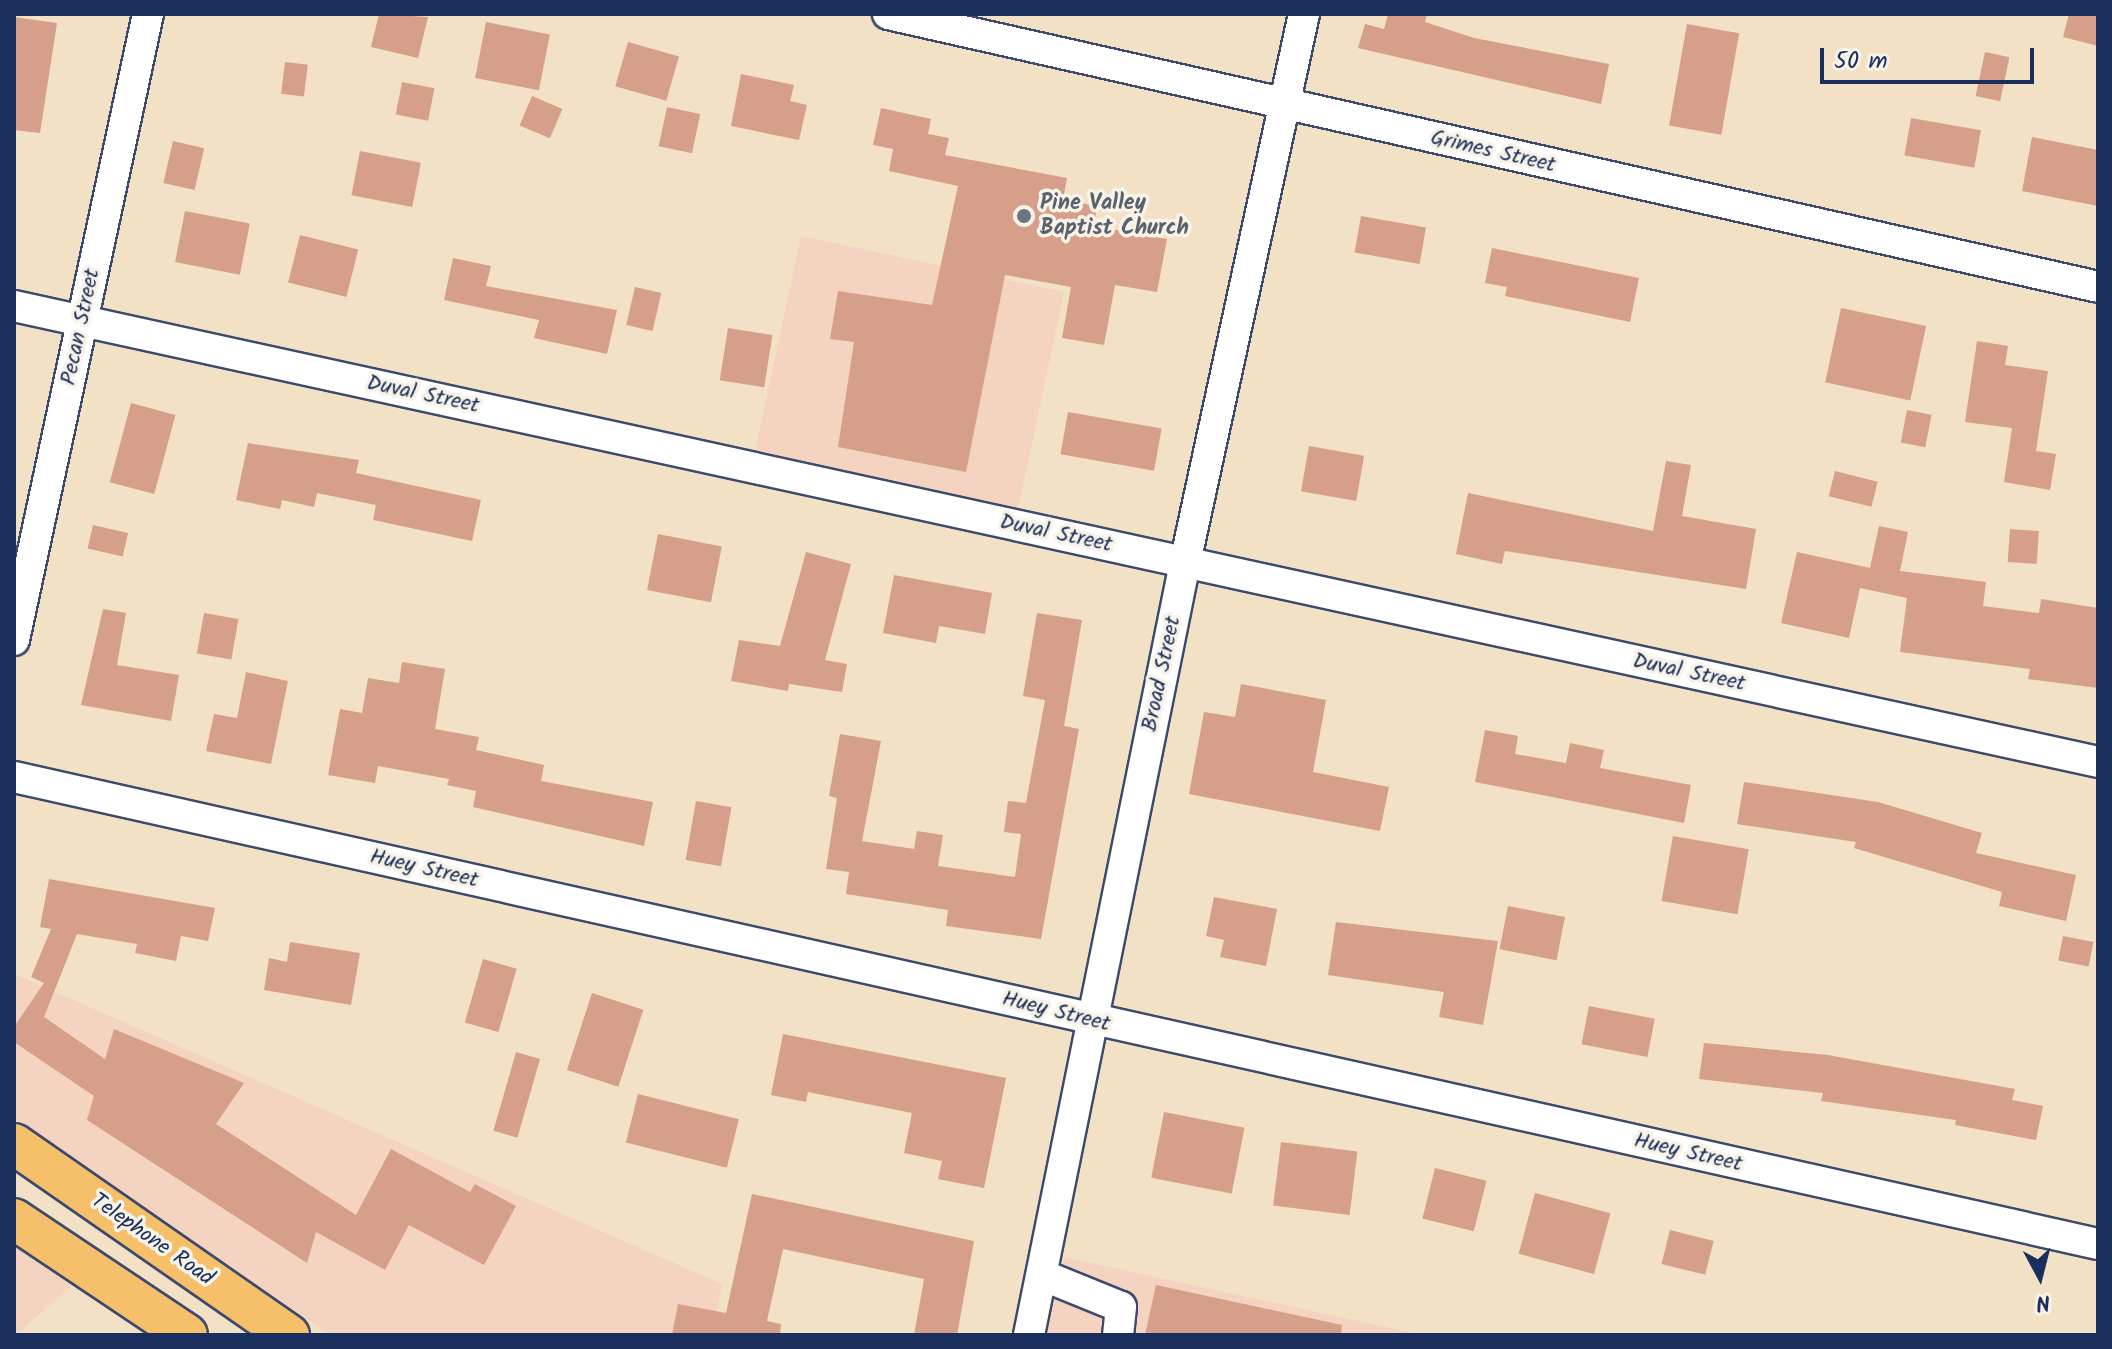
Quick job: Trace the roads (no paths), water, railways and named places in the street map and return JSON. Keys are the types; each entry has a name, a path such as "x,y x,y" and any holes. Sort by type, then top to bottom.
{"main road":[{"name":"Telephone Road","path":"14,1144 289,1335"},
{"path":"14,1219 187,1335"}],"street":[{"name":"Pecan Street","path":"14,640 148,14"},
{"name":"Grimes Street","path":"888,14 2098,287"},
{"name":"Broad Street","path":"1029,1335 1185,563 1304,14"},
{"name":"Duval Street","path":"14,306 2098,762"},
{"name":"Huey Street","path":"14,777 1091,1022 2098,1244"},
{"path":"1042,1275 1121,1307 1118,1335"}],"place":[{"name":"Pine Valley Baptist Church","path":"1024,216"}]}
